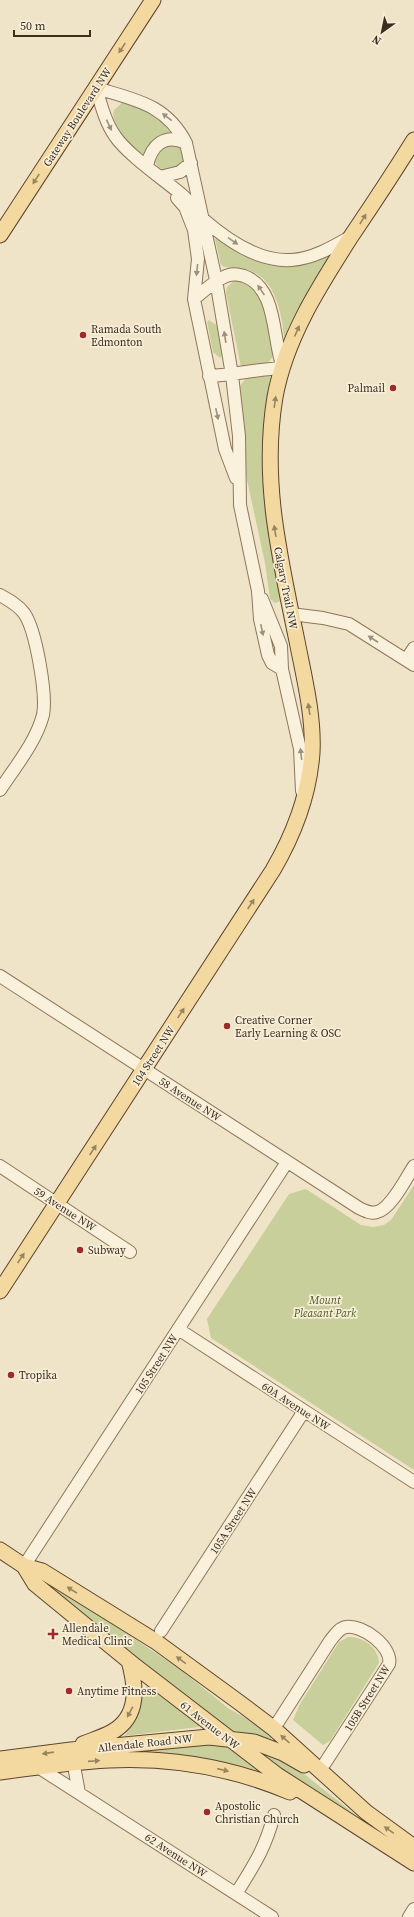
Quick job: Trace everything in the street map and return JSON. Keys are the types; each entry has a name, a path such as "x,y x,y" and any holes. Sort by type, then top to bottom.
{"main road":[{"name":"Gateway Boulevard NW","path":"0,235 153,0"},
{"name":"Calgary Trail NW","path":"301,812 311,762 312,736 304,679 276,535 270,484 272,424 276,396 283,368 293,340 308,308 352,236 414,140"},
{"name":"104 Street NW","path":"0,1291 273,870 287,844 301,812"},
{"name":"61 Avenue NW","path":"0,1550 24,1566 42,1571 154,1641 202,1675 273,1728 366,1812 414,1847"},
{"name":"61 Avenue NW","path":"24,1566 35,1584 226,1738 330,1811 414,1863"},
{"path":"72,1756 114,1731 126,1719 133,1707 135,1694 134,1680 129,1661"},
{"name":"Allendale Road NW","path":"0,1772 38,1767 72,1756 209,1736 254,1742 291,1757 366,1812"},
{"name":"Allendale Road NW","path":"0,1759 72,1756 163,1761 210,1767 269,1784 330,1811"}],"street":[{"path":"96,88 141,102 159,111 177,126 186,143 216,280 232,375 238,436 240,505 258,591 260,619 268,655 272,663 282,669 300,749 301,812"},
{"path":"96,88 107,123 115,137 192,204 202,218 245,249 255,254 280,260 291,260 312,256 352,236"},
{"path":"147,166 152,150 159,144 169,139 180,140 186,143"},
{"path":"163,180 180,172 191,164"},
{"path":"163,180 184,207 192,221 198,259 194,298 225,450 239,484"},
{"path":"194,298 216,280 225,276 238,274 251,279 260,287 270,308 278,355 283,368 265,369 232,375 209,376"},
{"path":"0,595 18,606 24,614 31,630 43,684 44,706 40,723 32,740 0,790"},
{"path":"291,614 323,618 349,624 410,662 414,648"},
{"name":"58 Avenue NW","path":"0,976 359,1208 372,1213 382,1210 390,1203 414,1166"},
{"name":"105 Street NW","path":"24,1566 287,1162"},
{"name":"59 Avenue NW","path":"0,1166 130,1252"},
{"name":"60A Avenue NW","path":"178,1329 414,1482"},
{"name":"105A Street NW","path":"161,1631 304,1411"},
{"name":"105B Street NW","path":"278,1722 330,1641 339,1630 346,1627 358,1628 381,1643 388,1654 389,1664 325,1763"},
{"path":"72,1756 79,1793"},
{"name":"62 Avenue NW","path":"38,1767 272,1917"},
{"path":"236,1894 260,1857 267,1840 274,1815"},
{"path":"409,1917 414,1909"}],"green space":[{"path":"123,102 158,113 172,132 166,134 144,154 139,153 127,144 122,137 113,116 114,110"},
{"path":"176,143 184,150 184,163 170,171 159,168 155,162 157,154 165,147"},
{"path":"217,238 256,259 277,265 289,266 305,264 330,256 285,339 276,298 269,285 264,279 251,271 224,267 221,265 215,239"},
{"path":"235,280 243,280 262,296 273,343 272,358 266,364 241,367 226,293 227,287"},
{"path":"209,320 219,327 223,354 220,358 213,352 207,322"},
{"path":"271,374 264,428 284,600 275,603 270,599 265,563 244,466 240,386 247,377"},
{"name":"Mount Pleasant Park","path":"414,1185 414,1470 211,1338 207,1319 289,1194 306,1189 361,1225 373,1227 384,1225 391,1220"},
{"path":"47,1580 181,1670 228,1708 254,1723 271,1737 271,1739 224,1729 45,1584"},
{"path":"348,1637 354,1637 369,1644 376,1652 379,1663 330,1741 323,1745 293,1720 300,1704 339,1642"},
{"path":"146,1686 199,1724 199,1727 124,1736 135,1721"},
{"path":"219,1742 264,1772 265,1775 83,1753"},
{"path":"250,1746 289,1762 371,1827 298,1783"}],"place":[{"name":"Ramada South Edmonton","path":"83,335"},
{"name":"Palmail","path":"393,388"},
{"name":"Creative Corner Early Learning & OSC","path":"227,1026"},
{"name":"Subway","path":"80,1250"},
{"name":"Tropika","path":"11,1375"},
{"name":"Allendale Medical Clinic","path":"53,1634"},
{"name":"Anytime Fitness","path":"69,1691"},
{"name":"Apostolic Christian Church","path":"207,1812"}]}
